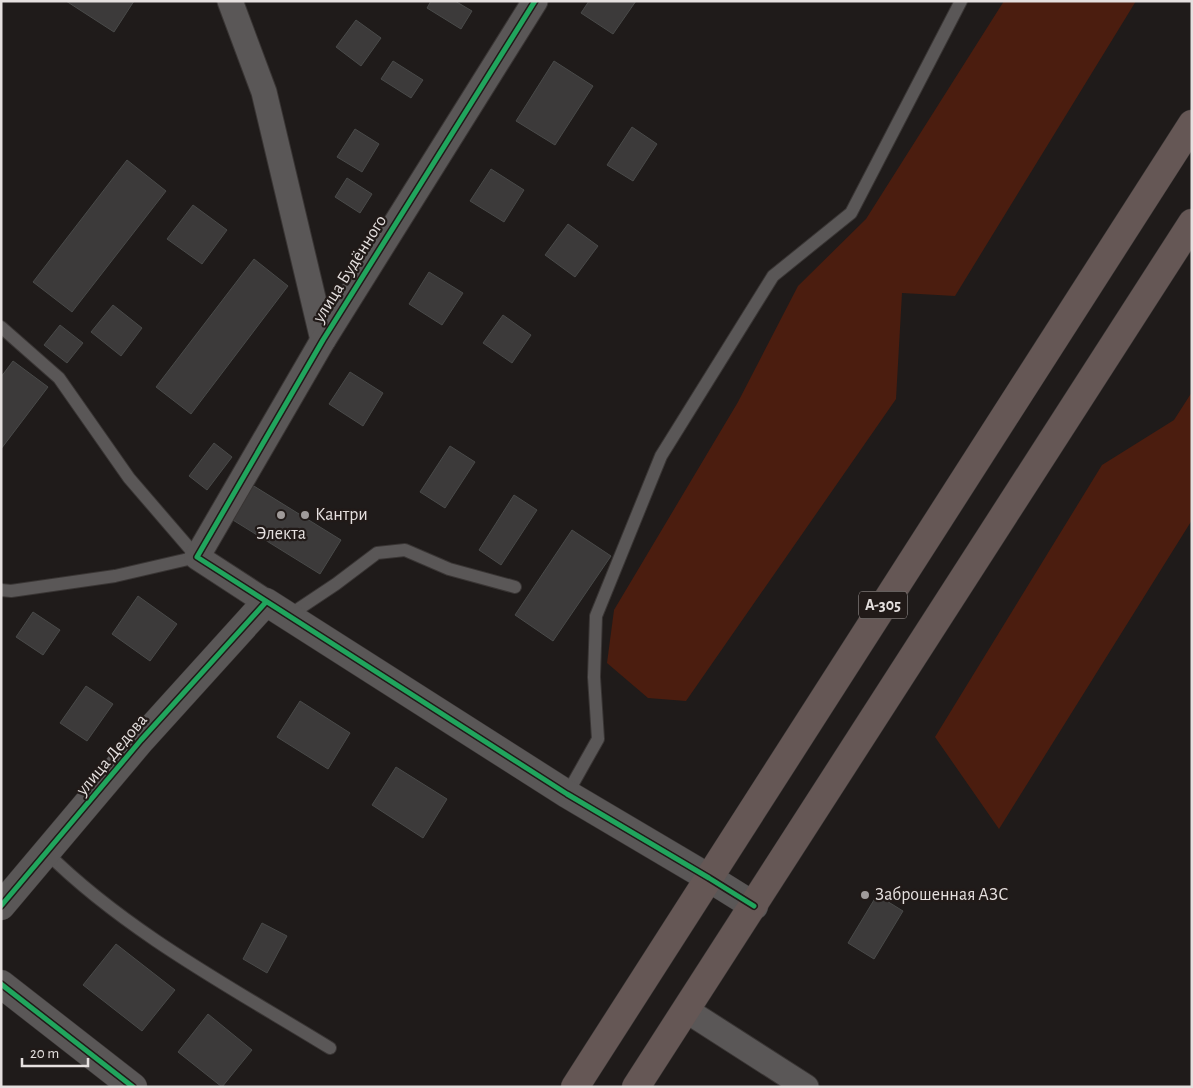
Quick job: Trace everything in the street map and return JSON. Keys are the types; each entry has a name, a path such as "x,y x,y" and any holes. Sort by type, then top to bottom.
{"highway":[{"name":"А-305","path":"575,1087 1192,124"},
{"path":"636,1087 1192,223"}],"street":[{"path":"230,1 264,92 323,340"},
{"name":"улица Будённого","path":"198,557 323,340 535,1"},
{"path":"198,557 567,794 754,906"},
{"name":"улица Дедова","path":"1,906 141,740 277,609"},
{"path":"1,984 133,1087"},
{"path":"686,1010 806,1087"}],"lane":[{"path":"567,794 598,740 594,677 596,616 661,456 773,276 850,213 961,1"},
{"path":"1,327 59,378 129,478 198,557 115,576 11,591 1,590"},
{"path":"277,609 336,584 377,553 405,550 450,569 514,587"},
{"path":"47,853 64,870 141,931 330,1048"}],"shaded area":[{"path":"1004,1 1136,1 955,296 902,293 896,399 686,701 648,698 607,663 614,610 738,402 798,286 866,219"},
{"path":"1192,392 1192,520 999,829 935,737 1102,465 1174,420"}],"building":[{"path":"66,1 134,1 114,32"},
{"path":"431,1 455,1 472,11 461,29 427,8"},
{"path":"589,1 636,1 613,34 581,13"},
{"path":"356,20 381,38 361,66 336,47"},
{"path":"393,61 423,80 411,98 381,79"},
{"path":"554,61 593,86 555,145 516,121"},
{"path":"632,127 657,144 633,181 607,165"},
{"path":"355,129 379,144 362,172 337,157"},
{"path":"127,160 166,191 72,312 33,282"},
{"path":"491,169 524,190 504,222 470,201"},
{"path":"347,178 372,194 360,213 335,197"},
{"path":"193,205 227,230 202,264 167,239"},
{"path":"568,224 598,246 575,277 545,255"},
{"path":"254,259 288,286 191,414 156,387"},
{"path":"429,272 463,293 442,325 409,304"},
{"path":"113,305 142,328 121,356 91,332"},
{"path":"503,315 531,335 512,363 483,343"},
{"path":"60,325 83,343 67,363 44,345"},
{"path":"13,361 48,387 1,449 1,377"},
{"path":"350,372 383,393 363,426 329,404"},
{"path":"214,443 232,457 207,490 189,476"},
{"path":"450,446 475,462 445,508 420,492"},
{"path":"249,483 341,540 320,574 228,517"},
{"path":"514,495 537,510 501,565 479,550"},
{"path":"572,530 611,556 553,641 515,615"},
{"path":"138,596 177,624 150,661 112,634"},
{"path":"33,612 60,630 43,655 16,637"},
{"path":"86,686 113,704 87,741 60,723"},
{"path":"300,701 350,733 328,769 277,737"},
{"path":"396,767 447,799 423,838 372,805"},
{"path":"877,895 903,911 874,959 848,943"},
{"path":"262,923 287,936 267,973 243,959"},
{"path":"116,944 175,990 142,1031 83,985"},
{"path":"208,1014 252,1050 222,1087 178,1052"}],"cycle path":[{"path":"535,1 323,340 197,557 567,794 754,906"},
{"path":"1,906 141,740 266,602"},
{"path":"1,984 133,1087"}],"place":[{"name":"Электа","path":"281,515"},
{"name":"Кантри","path":"305,515"},
{"name":"Заброшенная АЗС","path":"865,895"}]}
